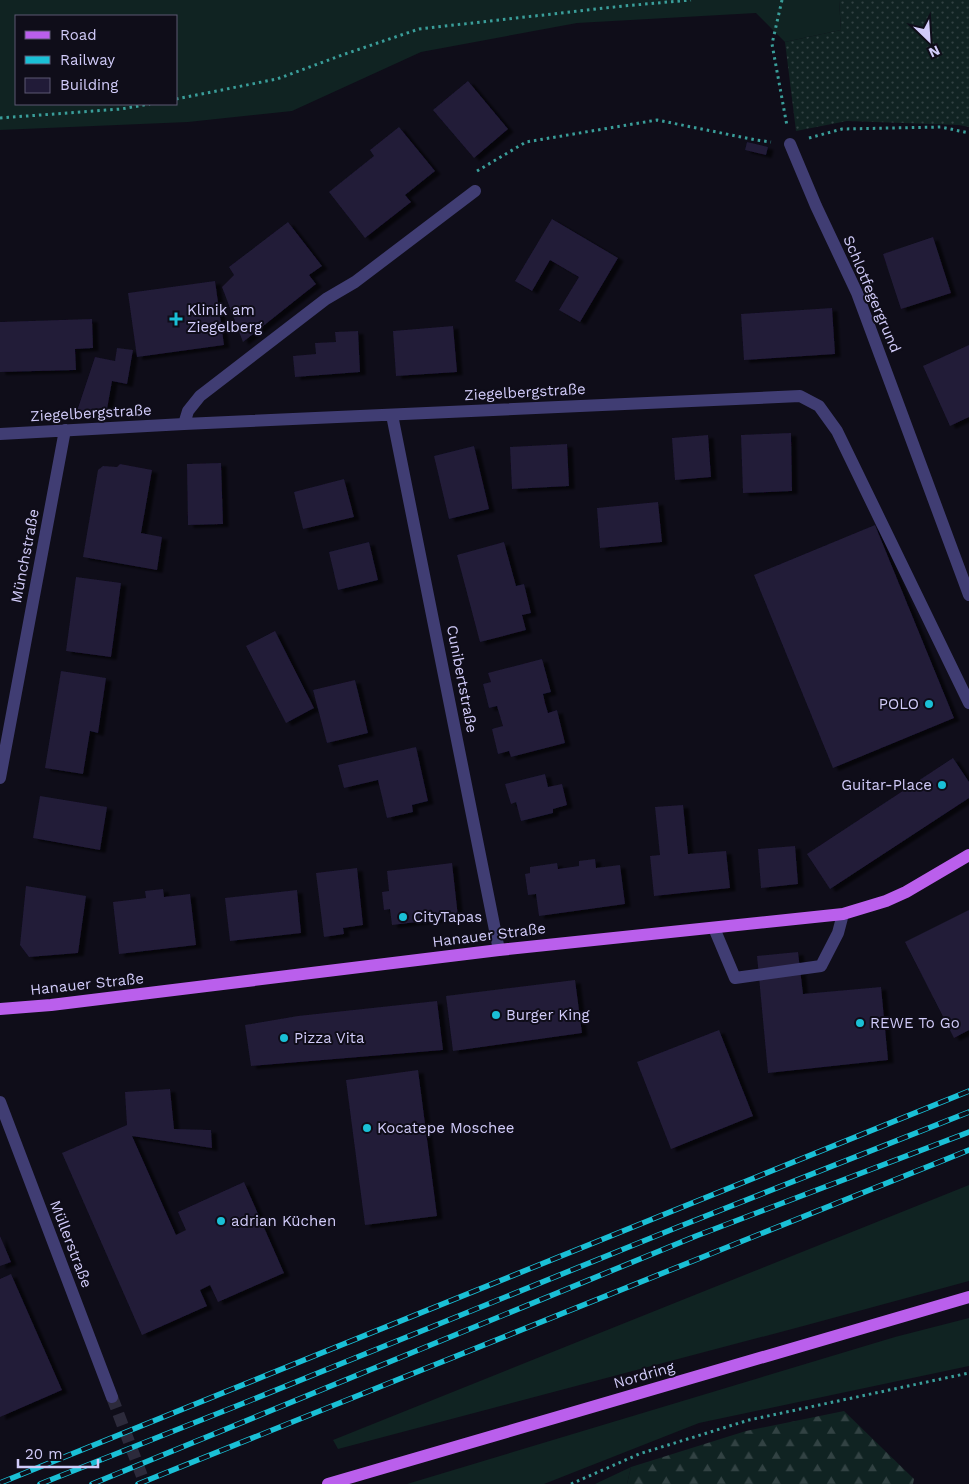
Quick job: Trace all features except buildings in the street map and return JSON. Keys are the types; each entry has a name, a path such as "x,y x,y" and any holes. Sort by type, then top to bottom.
{"main road":[{"name":"Hanauer Straße","path":"0,1009 71,1003 499,950 844,914 886,901 906,892 969,855"},
{"name":"Nordring","path":"328,1484 969,1297"}],"street":[{"name":"Schlotfegergrund","path":"790,144 816,206 857,293 969,595"},
{"path":"184,424 188,411 200,396 326,300 355,282 475,191"},
{"name":"Ziegelbergstraße","path":"0,434 800,396 819,406 827,415 844,444 969,703"},
{"name":"Cunibertstraße","path":"392,415 499,950"},
{"name":"Münchstraße","path":"0,778 65,430"},
{"path":"714,928 735,978 821,966 838,933 844,914"},
{"name":"Müllerstraße","path":"0,1102 112,1397"}],"path":[{"path":"178,99 277,79 419,29 691,0"},
{"path":"782,0 772,44 790,144"},
{"path":"0,118 121,109 144,105"},
{"path":"472,174 526,142 657,120 756,140 790,144 842,129 941,127 969,133"},
{"path":"571,1484 640,1454 749,1420 969,1373"}],"green space":[{"path":"0,0 839,0 841,30 785,42 756,13 577,23 421,52 292,111 188,122 0,130"},
{"path":"839,0 969,0 969,127 959,125 847,121 796,131 785,42 841,30"},
{"path":"969,1185 969,1281 338,1449 333,1440"},
{"path":"969,1318 969,1366 699,1423 544,1484 407,1484 895,1337"},
{"path":"844,1411 914,1479 913,1484 627,1484 631,1467 746,1431"},
{"path":"631,1467 627,1484 595,1484"}],"tunnel":[{"path":"112,1397 145,1484"}],"railway":[{"path":"0,1483 969,1091"},
{"path":"40,1484 969,1112"},
{"path":"92,1484 696,1236 969,1132"},
{"path":"138,1484 969,1150"}],"place":[{"name":"Klinik am Ziegelberg","path":"176,319"},
{"name":"POLO","path":"929,704"},
{"name":"Guitar-Place","path":"942,785"},
{"name":"CityTapas","path":"403,917"},
{"name":"Burger King","path":"496,1015"},
{"name":"REWE To Go","path":"860,1023"},
{"name":"Pizza Vita","path":"284,1038"},
{"name":"Kocatepe Moschee","path":"367,1128"},
{"name":"adrian Küchen","path":"221,1221"}]}
